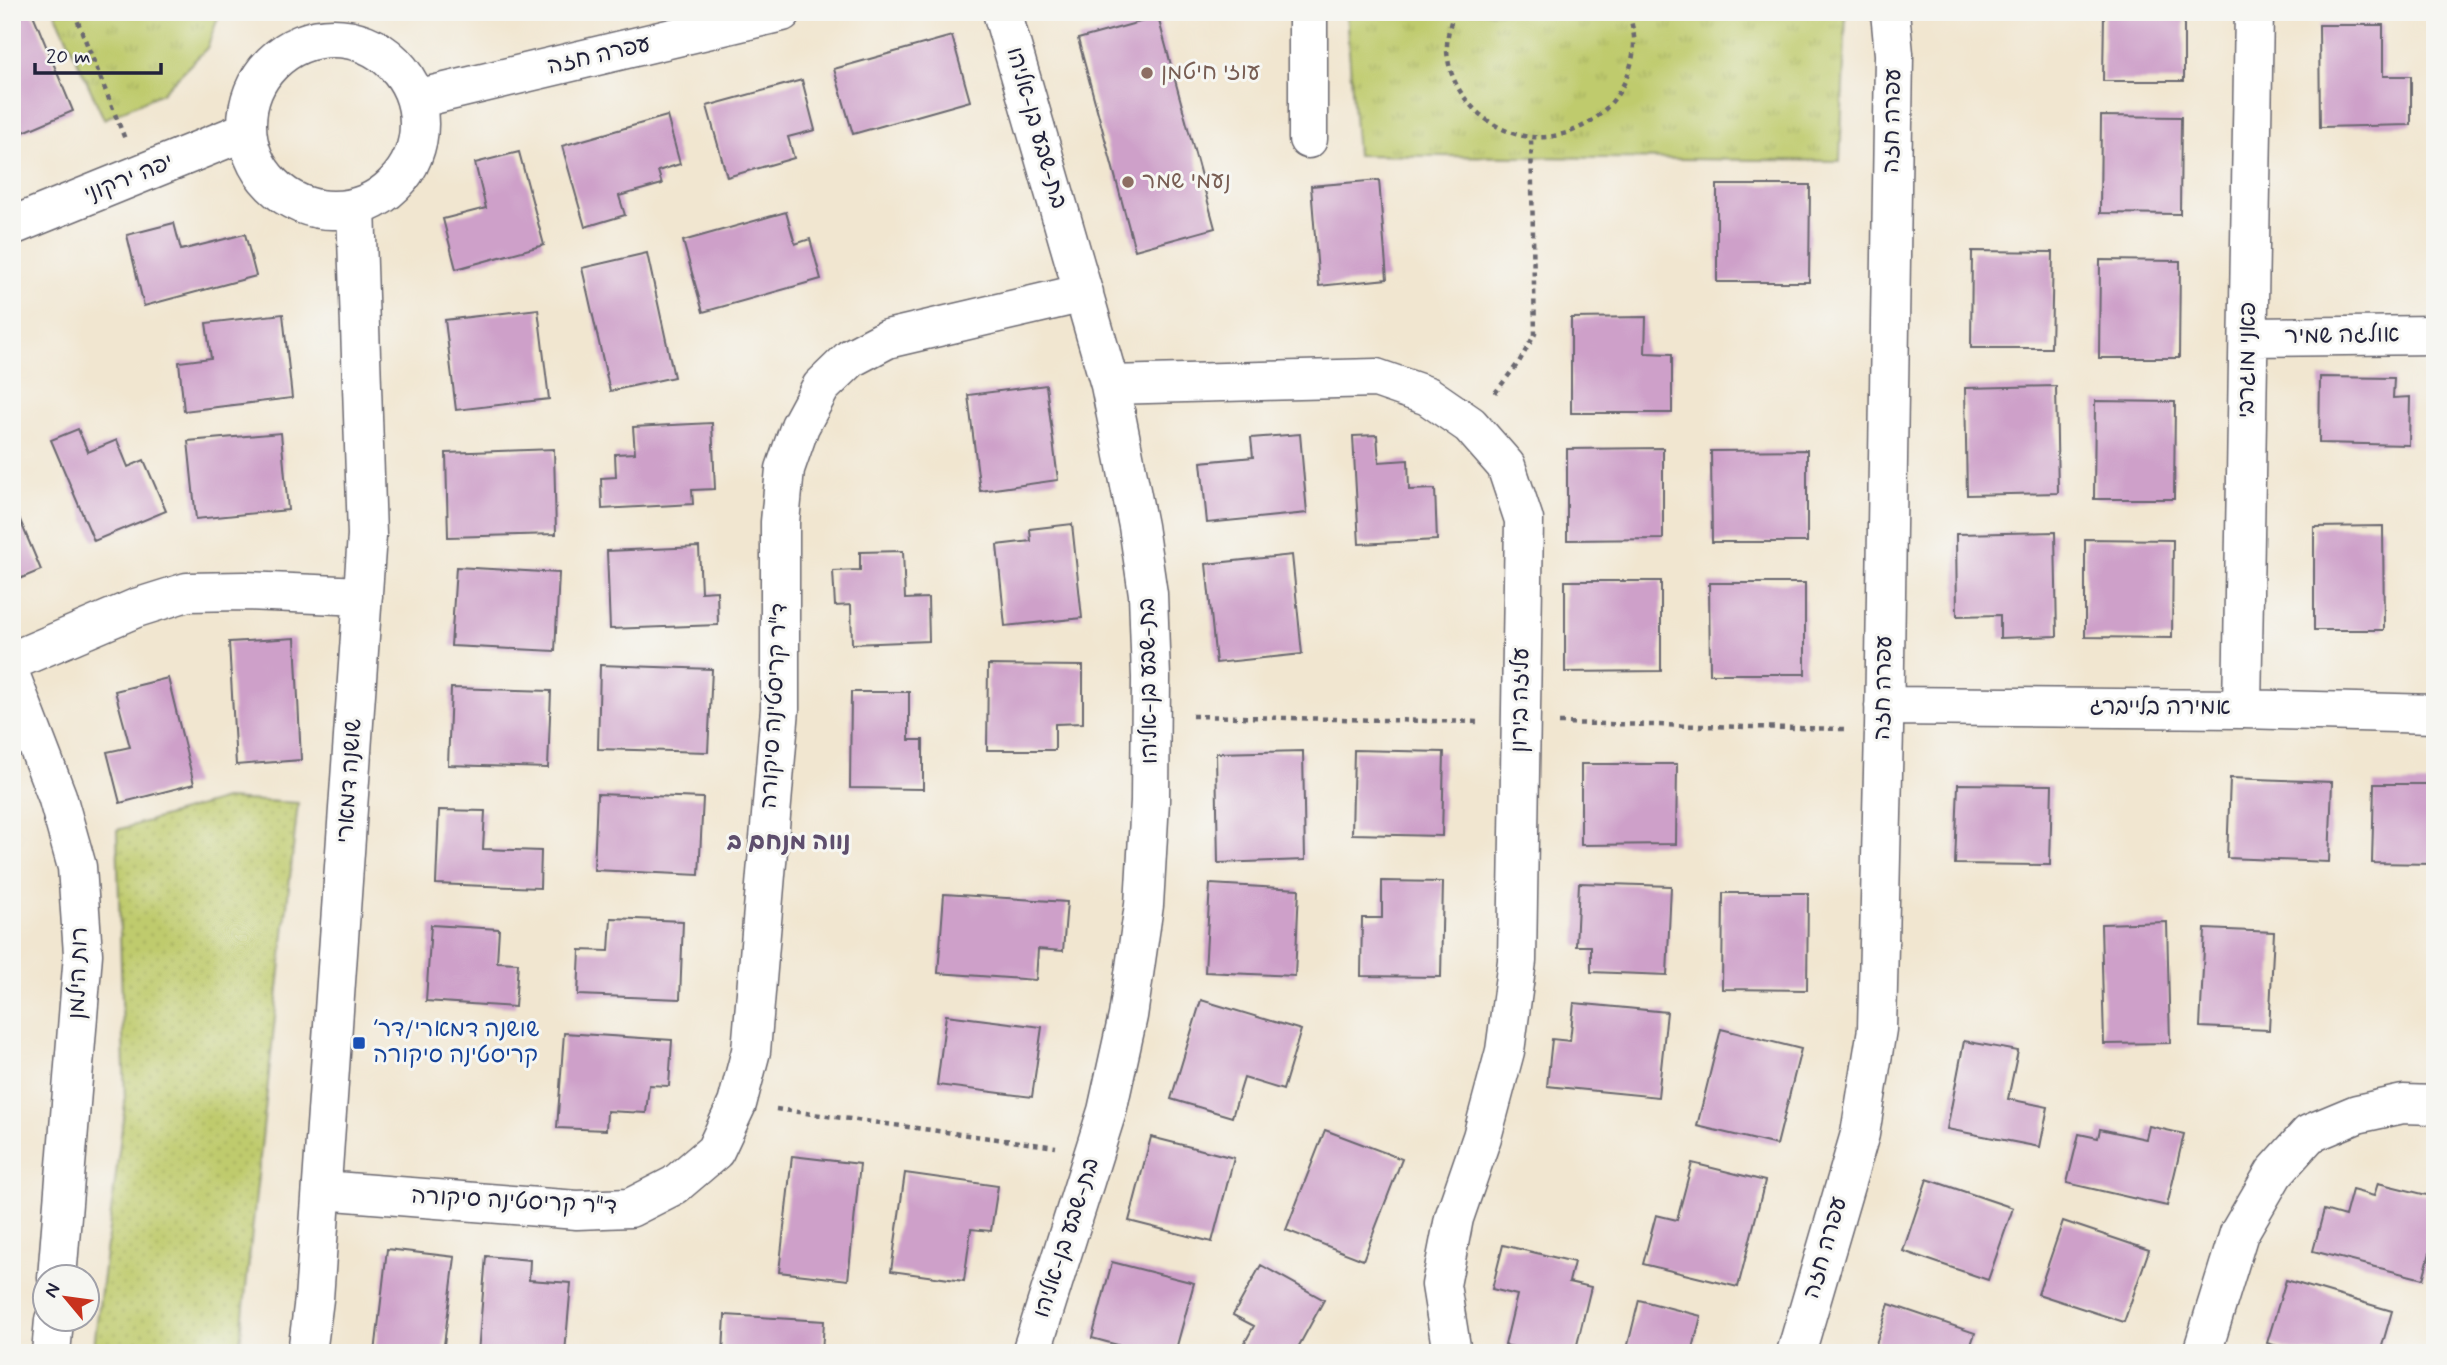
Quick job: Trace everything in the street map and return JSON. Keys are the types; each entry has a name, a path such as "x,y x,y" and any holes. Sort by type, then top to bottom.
{"street":[{"name":"עפרה חזה","path":"416,99 782,12"},
{"name":"בת-שבע בן-אליהו","path":"1002,12 1110,385 1138,526 1148,594 1151,678 1150,801 1144,905 1128,1016 1107,1111 1031,1353"},
{"path":"1308,12 1308,139"},
{"name":"עפרה חזה","path":"1796,1353 1860,1134 1877,1029 1894,54 1890,12"},
{"name":"פאני מוגרבי","path":"2242,709 2254,12"},
{"path":"307,26 362,42 387,55 405,75 416,99 419,126 415,153 402,177 381,196 356,207 332,211 307,207 284,195 265,178 252,156 246,131 249,102 262,74 307,26"},
{"name":"יפה ירקוני","path":"12,226 246,131"},
{"name":"שושנה דמארי","path":"307,1353 322,1190 367,536 356,207"},
{"name":"ד\"ר קריסטינה סיקורה","path":"322,1190 577,1210 630,1209 675,1185 715,1151 737,1104 751,1051 780,709 780,522 785,469 800,426 821,387 851,358 887,339 1084,293"},
{"name":"אולגה שמיר","path":"2249,337 2435,335"},
{"name":"עליזה בירון","path":"1110,385 1376,377 1428,396 1470,425 1507,467 1524,520 1517,961 1505,1051 1482,1137 1454,1217 1441,1285 1452,1353"},
{"path":"12,661 136,608 187,592 244,591 363,596"},
{"name":"רות הילמן","path":"12,679 57,796 76,867 82,941 58,1264"},
{"name":"אמירה בלייברג","path":"1884,706 2242,709 2435,714"},
{"path":"2202,1353 2239,1233 2274,1173 2309,1134 2357,1114 2403,1104 2435,1105"},
{"path":"51,1353 53,1334"}],"path":[{"path":"74,12 139,176"},
{"path":"1454,12 1448,29 1448,60 1458,89 1476,112 1502,129 1531,137 1563,135 1591,122 1614,102 1629,74 1634,42 1629,12"},
{"path":"1470,425 1519,362 1535,334 1531,137"},
{"path":"737,1104 1095,1152"}],"green space":[{"path":"55,12 220,12 207,48 162,93 104,119"},
{"path":"1346,12 1846,12 1840,161 1357,155"},
{"path":"225,799 298,803 239,1353 93,1353 95,1334 102,1334 102,1283 125,1104 117,830"}],"building":[{"path":"32,12 73,111 12,137 12,17"},
{"path":"2104,12 2184,12 2184,81 2103,81"},
{"path":"1158,17 1215,228 1135,250 1078,39"},
{"path":"2319,25 2383,25 2383,76 2411,76 2411,125 2320,127"},
{"path":"952,36 970,101 853,134 834,69"},
{"path":"802,80 815,130 788,137 794,158 727,177 707,106"},
{"path":"667,116 680,164 658,171 662,184 619,196 625,215 585,227 562,146"},
{"path":"2101,116 2181,117 2180,214 2100,213"},
{"path":"519,152 544,245 456,269 443,219 486,208 475,163"},
{"path":"1379,180 1387,279 1319,286 1311,186"},
{"path":"1717,185 1810,185 1809,282 1717,282"},
{"path":"786,212 795,244 810,239 821,279 703,312 683,241"},
{"path":"174,223 181,250 245,234 256,276 144,306 127,235"},
{"path":"1972,251 2053,252 2051,348 1971,348"},
{"path":"647,253 674,377 610,391 582,268"},
{"path":"2100,260 2180,261 2179,358 2099,358"},
{"path":"538,309 549,399 456,410 445,320"},
{"path":"283,314 292,398 184,411 179,362 211,358 206,323"},
{"path":"1646,317 1645,353 1672,354 1672,413 1571,413 1571,318"},
{"path":"2320,377 2394,378 2393,398 2410,397 2409,445 2319,443"},
{"path":"1046,385 1058,480 980,491 968,395"},
{"path":"2056,386 2058,493 1967,495 1965,388"},
{"path":"2095,401 2175,402 2174,499 2094,499"},
{"path":"712,423 715,489 692,490 693,504 602,509 601,478 616,477 615,454 635,453 633,427"},
{"path":"78,429 88,452 117,440 128,467 144,460 166,511 94,541 51,440"},
{"path":"281,433 288,510 196,519 188,441"},
{"path":"1300,434 1307,513 1207,523 1201,462 1253,457 1251,438"},
{"path":"1377,435 1379,462 1408,460 1409,490 1435,489 1437,540 1359,544 1353,436"},
{"path":"1663,448 1663,539 1567,540 1567,449"},
{"path":"554,449 556,534 448,537 446,453"},
{"path":"1807,450 1807,542 1712,542 1711,451"},
{"path":"12,501 41,570 12,582"},
{"path":"1072,524 1082,618 1005,626 997,545 1031,541 1030,529"},
{"path":"2383,526 2384,630 2314,630 2314,527"},
{"path":"2055,532 2057,636 2000,638 2000,615 1957,616 1956,534"},
{"path":"2085,539 2173,540 2172,638 2085,637"},
{"path":"699,547 701,592 717,591 718,625 610,629 607,551"},
{"path":"903,551 905,599 928,598 929,641 852,644 851,605 835,606 833,571 860,570 860,552"},
{"path":"1292,555 1302,654 1216,663 1206,564"},
{"path":"456,567 559,573 555,651 451,646"},
{"path":"1565,581 1661,581 1661,671 1565,672"},
{"path":"1709,583 1805,583 1805,674 1710,674"},
{"path":"295,638 301,760 236,765 229,642"},
{"path":"600,665 712,669 708,752 598,749"},
{"path":"988,665 1083,666 1083,723 1055,724 1055,750 987,750"},
{"path":"168,678 194,784 120,803 107,752 130,747 115,691"},
{"path":"451,688 551,691 548,768 448,765"},
{"path":"851,692 909,692 909,740 923,740 923,789 850,788"},
{"path":"1354,750 1444,752 1442,836 1352,834"},
{"path":"1303,751 1305,860 1218,863 1216,753"},
{"path":"1581,764 1677,764 1676,844 1581,845"},
{"path":"2230,778 2332,782 2329,862 2227,858"},
{"path":"1958,784 2052,785 2050,865 1955,864"},
{"path":"2374,784 2435,784 2435,864 2372,863"},
{"path":"597,794 703,798 699,875 594,870"},
{"path":"439,810 485,811 483,849 541,851 540,888 436,884"},
{"path":"1382,881 1443,882 1441,977 1361,976 1362,918 1382,918"},
{"path":"1579,883 1671,886 1667,975 1591,972 1591,946 1576,946"},
{"path":"1210,884 1299,889 1295,976 1205,972"},
{"path":"1723,893 1808,893 1807,990 1722,989"},
{"path":"944,894 1067,902 1063,951 1038,949 1036,980 938,973"},
{"path":"611,918 683,921 680,999 578,995 580,950 609,951"},
{"path":"2167,922 2170,1043 2104,1044 2101,924"},
{"path":"431,925 499,929 497,962 518,963 515,1007 426,1001"},
{"path":"2205,929 2274,932 2269,1030 2200,1027"},
{"path":"1201,1000 1301,1030 1283,1090 1244,1078 1232,1117 1171,1099"},
{"path":"1574,1003 1667,1012 1658,1097 1547,1086 1552,1039 1570,1041"},
{"path":"946,1015 1042,1027 1032,1097 937,1085"},
{"path":"1721,1029 1801,1049 1777,1145 1697,1126"},
{"path":"564,1033 672,1040 669,1086 649,1085 646,1113 607,1111 606,1130 557,1128"},
{"path":"1964,1041 2018,1051 2008,1099 2048,1107 2040,1147 1947,1129"},
{"path":"2149,1126 2184,1134 2167,1206 2067,1183 2079,1134 2098,1138 2100,1129 2146,1139"},
{"path":"1325,1130 1402,1159 1363,1260 1286,1230"},
{"path":"1151,1137 1234,1158 1212,1242 1129,1221"},
{"path":"792,1156 860,1164 848,1280 779,1272"},
{"path":"1692,1163 1765,1181 1738,1287 1643,1264 1656,1215 1677,1220"},
{"path":"905,1173 998,1186 991,1231 971,1229 964,1281 891,1271"},
{"path":"1927,1179 2013,1208 1988,1280 1903,1251"},
{"path":"2378,1183 2435,1197 2435,1234 2423,1279 2313,1251 2324,1210 2345,1216 2352,1190 2374,1196"},
{"path":"2063,1221 2149,1250 2124,1322 2038,1294"},
{"path":"1503,1245 1574,1262 1569,1282 1591,1287 1575,1353 1537,1353 1505,1345 1517,1295 1492,1289"},
{"path":"387,1249 455,1257 443,1353 375,1353"},
{"path":"486,1256 530,1260 529,1280 571,1283 565,1353 478,1353"},
{"path":"1112,1262 1194,1283 1175,1353 1147,1353 1092,1338"},
{"path":"1261,1265 1324,1300 1295,1353 1239,1353 1254,1326 1233,1315"},
{"path":"2286,1280 2392,1311 2380,1353 2301,1353 2267,1343"},
{"path":"1639,1300 1701,1316 1692,1353 1626,1353"},
{"path":"1889,1304 1975,1333 1968,1353 1873,1353"},
{"path":"725,1315 824,1321 822,1353 723,1353"}],"place":[{"name":"עוזי חיטמן","path":"1147,73"},
{"name":"נעמי שמר","path":"1128,182"},
{"name":"שושנה דמארי/דר׳ קריסטינה סיקורה","path":"359,1043"}],"district":[{"name":"נווה מנחם ב","path":"789,842"}]}
